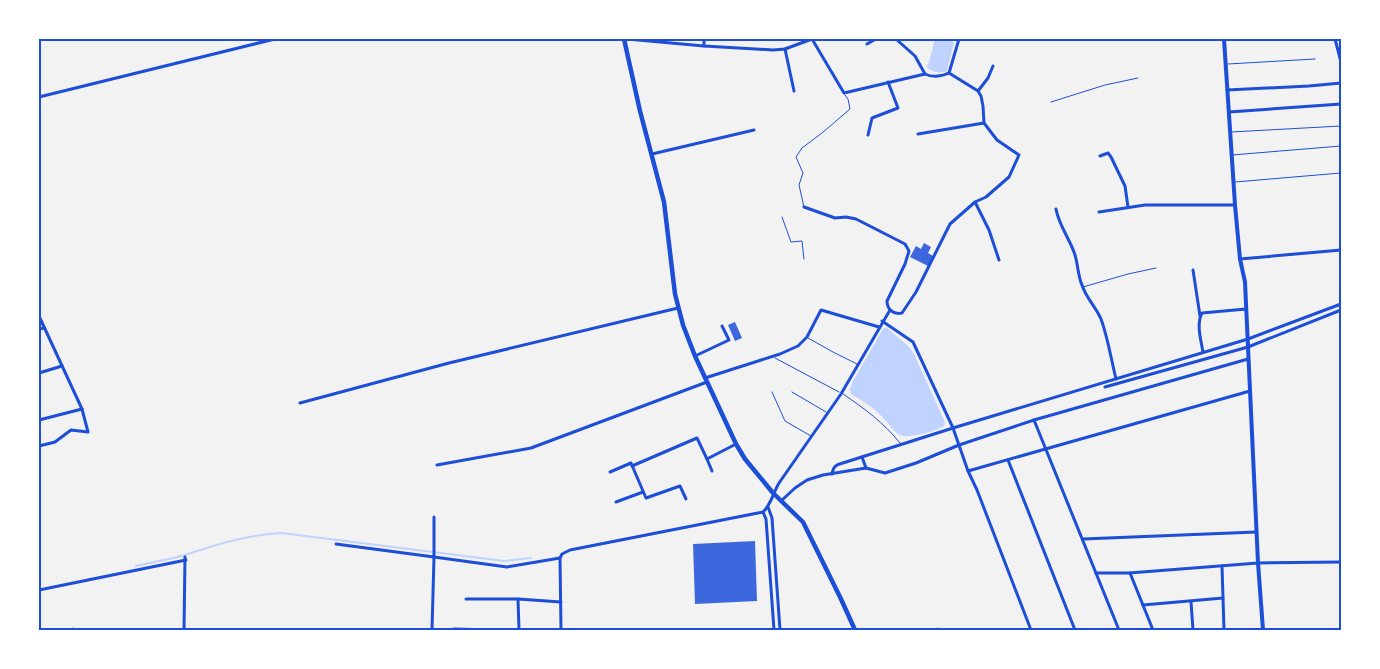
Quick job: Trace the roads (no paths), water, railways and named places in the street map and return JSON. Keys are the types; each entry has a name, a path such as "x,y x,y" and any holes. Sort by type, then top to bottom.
{"main road":[{"path":"626,39 640,111 664,202 678,308 694,356 736,444 746,460 773,493 803,522 855,630"}],"street":[{"path":"39,97 275,39"},
{"path":"626,39 753,50 785,49 812,39 844,93 925,74"},
{"path":"704,39 704,46"},
{"path":"867,44 876,39"},
{"path":"896,39 915,56 925,74 931,77 939,77 949,73"},
{"path":"949,73 959,39"},
{"path":"1224,39 1235,205 1248,338 1256,532 1263,630"},
{"path":"1335,39 1341,62"},
{"path":"785,49 794,91"},
{"path":"978,91 988,78 993,66"},
{"path":"804,207 835,218 846,217 856,219 908,247 909,251 905,264 887,301 887,306 890,310 898,314 902,313 916,292 950,224 975,202 986,197 1009,176 1019,155 997,140 984,123 983,106 978,91 949,73"},
{"path":"868,135 872,118 898,108 888,82"},
{"path":"1228,90 1341,83"},
{"path":"1229,112 1341,104"},
{"path":"918,134 984,123"},
{"path":"652,154 754,130"},
{"path":"1100,156 1108,154 1111,157 1125,186 1128,207"},
{"path":"975,202 999,260"},
{"path":"1099,212 1145,205 1235,205"},
{"path":"1056,209 1058,219 1075,255 1084,293 1095,307 1105,331 1116,379"},
{"path":"1240,259 1341,250"},
{"path":"1193,270 1203,352"},
{"path":"832,474 835,466 952,428 1248,338 1341,304"},
{"path":"300,402 438,366 678,308"},
{"path":"1200,316 1204,312 1246,309"},
{"path":"437,465 531,448 706,380 792,349 807,337 821,310 879,327"},
{"path":"561,630 560,558 562,554 570,550 763,512 768,508 773,493 842,394 890,310"},
{"path":"1106,387 1248,347 1341,310"},
{"path":"39,316 82,409 88,432 72,430 55,442 39,446"},
{"path":"882,321 913,342 959,445 1031,630"},
{"path":"694,356 730,340 722,326"},
{"path":"39,330 44,328"},
{"path":"781,501 807,480 866,468 885,473 959,445 1034,420 1248,359"},
{"path":"39,373 62,366"},
{"path":"968,471 1251,391"},
{"path":"39,420 82,409"},
{"path":"1034,420 1119,630"},
{"path":"632,466 696,438 712,471"},
{"path":"707,460 736,444"},
{"path":"862,457 866,468"},
{"path":"1008,460 1075,630"},
{"path":"610,472 631,463 646,498 680,486 686,499"},
{"path":"616,502 643,492"},
{"path":"768,508 772,518 780,630"},
{"path":"763,512 766,519 774,630"},
{"path":"432,630 434,516"},
{"path":"1083,539 1256,532"},
{"path":"336,544 450,558 503,567 560,558"},
{"path":"39,590 186,559 184,630"},
{"path":"1096,573 1129,573 1258,563 1341,562"},
{"path":"1222,566 1224,630"},
{"path":"1129,573 1153,630"},
{"path":"1143,605 1223,598"},
{"path":"466,599 518,599 561,602"},
{"path":"518,599 519,630"},
{"path":"1192,602 1193,630"},
{"path":"454,629 495,630"}],"lane":[{"path":"1226,65 1315,59"},
{"path":"1051,102 1105,85 1138,78"},
{"path":"804,207 798,185 803,173 796,157 802,148 850,109 848,99 844,93"},
{"path":"1230,132 1341,126"},
{"path":"1232,155 1341,146"},
{"path":"1234,182 1341,173"},
{"path":"782,217 791,242 802,241 804,259"},
{"path":"1082,287 1156,268"},
{"path":"807,337 858,364"},
{"path":"772,356 859,405 890,431 901,444"},
{"path":"772,392 785,421 812,436"},
{"path":"792,392 828,413"},
{"path":"932,630 938,628 941,630"}],"water":[{"path":"935,39 954,42 947,71 944,72 932,71 927,68"},
{"path":"886,327 909,347 914,354 944,420 945,424 943,427 927,433 903,436 898,434 878,412 851,394 850,389 853,381 883,329"}],"waterway":[{"path":"136,566 237,540 282,533 504,561 531,558"}]}
